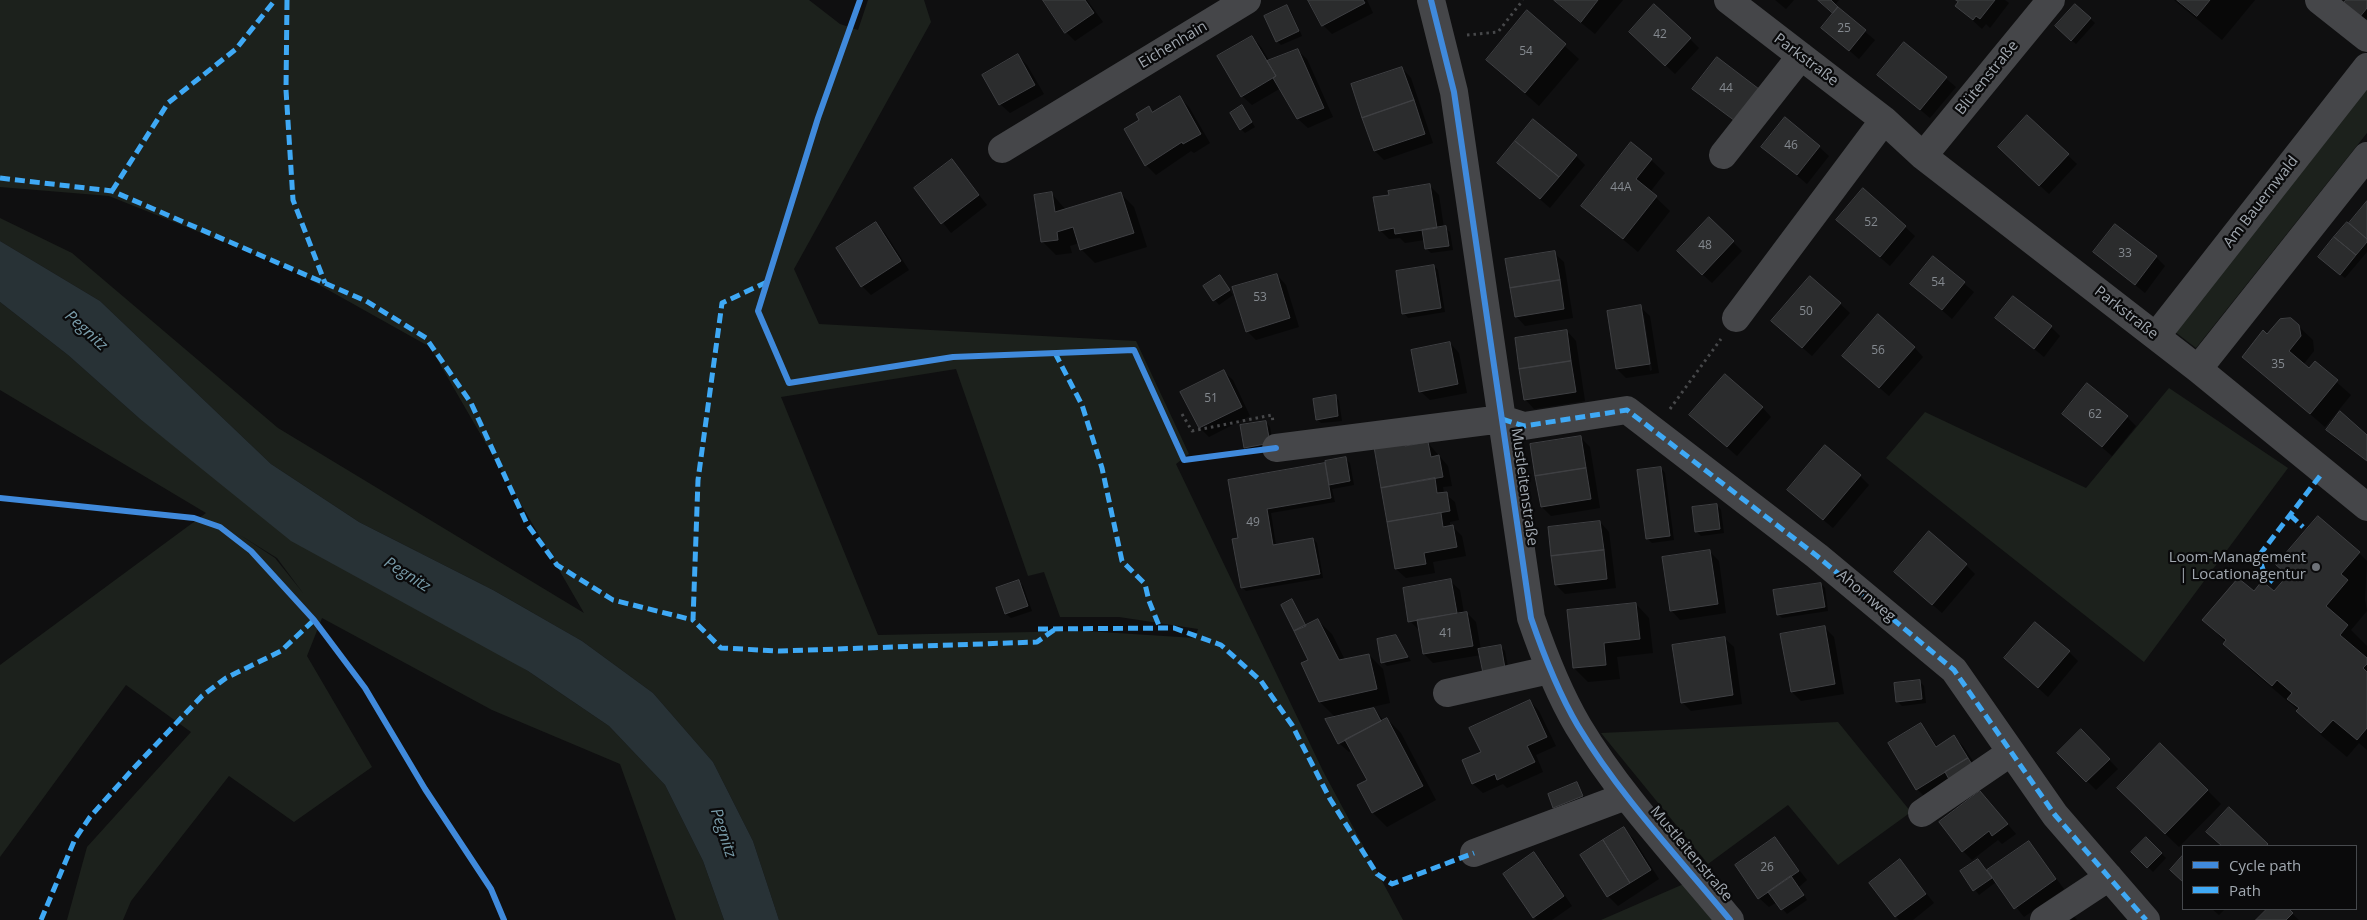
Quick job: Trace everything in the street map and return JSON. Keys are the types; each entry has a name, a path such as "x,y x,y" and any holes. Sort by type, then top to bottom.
{"street":[{"name":"Eichenhain","path":"1002,150 1247,0"},
{"name":"Mustleitenstraße","path":"1431,0 1454,92 1531,618 1549,670 1578,726 1626,796 1730,920"},
{"name":"Parkstraße","path":"1728,0 1884,120 1923,156 2198,369 2367,507"},
{"name":"Blütenstraße","path":"1923,156 2051,0"},
{"path":"2318,0 2367,38"},
{"path":"1723,154 1801,56"},
{"name":"Am Bauernwald","path":"2156,336 2367,67"},
{"path":"1736,318 1884,120"},
{"path":"2198,369 2367,156"},
{"name":"Ahornweg","path":"1502,419 1524,426 1627,410 1654,429 1817,556 1954,670 2055,815 2146,920"},
{"path":"1276,448 1502,419"},
{"path":"1448,693 1549,670"},
{"path":"1922,812 2010,753"},
{"path":"1474,853 1626,796"},
{"path":"2044,920 2109,877"}],"path":[{"path":"1465,36 1498,32 1523,0"},
{"path":"1654,429 1736,318"},
{"path":"1182,414 1192,431 1272,415 1276,448"}],"shaded area":[{"path":"0,0 809,0 840,24 858,30 868,0 924,0 931,22 794,269 819,324 1136,341 1189,454 1176,464 1323,771 1403,920 779,920 753,841 713,762 653,693 582,641 493,590 359,522 271,464 100,301 0,241 0,218 72,253 278,428 584,613 430,347 289,268 109,196 0,187","holes":["956,369 1028,576 1044,572 1060,617 1119,617 1198,629 1195,638 1086,631 878,635 781,397"]},
{"path":"2367,76 2367,133 2196,348 2170,328"},
{"path":"0,302 68,355 140,419 208,472 528,671 609,726 665,785 703,861 724,920 676,920 620,764 492,710 322,618 307,656 372,767 294,822 229,776 131,901 123,920 67,920 87,847 191,732 126,685 0,857 0,665 206,513 0,390","holes":["240,535 277,558 303,593 275,558"]},
{"path":"2169,388 2288,468 2144,662 1886,458 1925,412 2086,488"},
{"path":"1838,722 1911,812 1838,865 1788,805 1708,864 1601,733"},
{"path":"1686,883 1716,920 1601,920"}],"water":[{"name":"Pegnitz","path":"0,241 100,301 271,464 359,522 493,590 582,641 653,693 713,762 753,841 779,920 724,920 703,861 665,785 609,726 528,671 291,541 140,419 68,355 0,302"}],"building":[{"path":"1043,0 1085,0 1094,13 1065,33"},
{"path":"1308,0 1363,0 1365,3 1322,26"},
{"path":"1554,0 1598,0 1581,22"},
{"path":"1818,0 1831,0 1838,7 1833,13"},
{"path":"1956,0 1995,0 1980,19 1976,16 1973,20 1955,6 1958,2"},
{"path":"2177,0 2210,0 2197,16"},
{"path":"2346,0 2367,0 2367,8 2359,18 2342,6"},
{"path":"1654,4 1691,38 1665,66 1629,32"},
{"path":"2075,4 2091,18 2071,41 2055,26"},
{"path":"1287,5 1299,31 1276,42 1264,16"},
{"path":"1838,7 1866,30 1849,51 1821,28"},
{"path":"1527,10 1566,44 1525,93 1486,60"},
{"path":"1252,36 1276,76 1241,97 1217,56"},
{"path":"1904,42 1947,77 1920,110 1877,75"},
{"path":"1298,49 1324,108 1297,119 1273,78 1276,76 1267,61"},
{"path":"1018,54 1035,85 999,105 982,75"},
{"path":"1717,57 1759,89 1735,121 1692,89"},
{"path":"1402,67 1414,100 1362,118 1351,84"},
{"path":"1180,96 1201,134 1183,144 1182,142 1145,166 1124,129 1139,120 1136,114 1149,106 1152,112"},
{"path":"1414,100 1425,134 1374,151 1362,118"},
{"path":"1242,105 1252,122 1240,130 1230,113"},
{"path":"2027,115 2069,154 2039,186 1998,147"},
{"path":"1785,117 1820,146 1797,175 1761,147"},
{"path":"1533,119 1577,155 1559,177 1515,141"},
{"path":"1515,141 1559,177 1540,199 1497,163"},
{"path":"1631,142 1652,159 1636,179 1657,196 1623,239 1581,206"},
{"path":"952,159 979,195 941,224 914,188"},
{"path":"1430,184 1437,228 1395,234 1394,228 1379,231 1373,197 1389,195 1388,191"},
{"path":"1863,188 1906,226 1880,257 1836,220"},
{"path":"1052,192 1055,212 1121,192 1134,233 1080,250 1073,227 1057,232 1058,240 1041,242 1034,195"},
{"path":"2367,201 2367,239 2349,223"},
{"path":"1709,217 1734,241 1702,275 1677,251"},
{"path":"876,222 901,261 861,287 836,248"},
{"path":"2347,222 2367,239 2367,242 2356,255 2334,237"},
{"path":"2115,224 2157,256 2135,285 2093,252"},
{"path":"1446,226 1449,246 1425,249 1422,230"},
{"path":"2334,237 2356,255 2340,275 2318,257"},
{"path":"1555,251 1560,280 1510,288 1505,259"},
{"path":"1933,256 1965,282 1942,310 1910,284"},
{"path":"1434,265 1441,308 1402,314 1396,271"},
{"path":"1277,274 1290,318 1246,332 1232,287"},
{"path":"1220,275 1230,290 1213,301 1203,286"},
{"path":"1810,276 1841,303 1802,348 1771,321"},
{"path":"1560,280 1564,309 1515,317 1510,288"},
{"path":"2013,296 2052,326 2034,349 1995,318"},
{"path":"1641,305 1650,364 1616,369 1607,311"},
{"path":"1878,314 1915,347 1879,388 1842,356"},
{"path":"2291,318 2299,325 2301,336 2289,351 2309,368 2315,361 2338,380 2310,414 2242,357 2263,330 2267,334 2280,319"},
{"path":"1567,330 1571,361 1519,369 1515,338"},
{"path":"1450,342 1458,384 1419,392 1411,350"},
{"path":"1571,361 1576,392 1524,400 1519,369"},
{"path":"1224,370 1242,407 1199,428 1180,392"},
{"path":"1725,374 1763,407 1727,447 1689,415"},
{"path":"2087,383 2128,416 2102,447 2062,414"},
{"path":"1336,395 1338,416 1316,420 1313,399"},
{"path":"2340,411 2367,435 2367,461 2326,430"},
{"path":"1266,421 1270,443 1244,448 1240,425"},
{"path":"1403,435 1405,446 1428,442 1431,457 1439,455 1443,477 1381,488 1373,441"},
{"path":"1581,436 1586,468 1535,476 1530,444"},
{"path":"1825,445 1861,475 1823,520 1787,490"},
{"path":"1346,457 1350,481 1329,485 1325,461"},
{"path":"1325,463 1331,498 1267,509 1273,545 1313,538 1320,574 1241,588 1232,539 1238,538 1228,480"},
{"path":"1661,467 1670,536 1646,539 1637,470"},
{"path":"1586,468 1591,499 1541,507 1535,476"},
{"path":"1435,478 1437,493 1447,492 1450,511 1387,522 1381,488"},
{"path":"1717,504 1720,529 1695,532 1692,507"},
{"path":"1441,513 1443,527 1453,525 1457,547 1424,553 1426,564 1395,569 1387,522"},
{"path":"2318,516 2360,552 2341,574 2348,580 2326,606 2348,625 2340,635 2367,658 2367,664 2363,668 2367,672 2367,728 2357,740 2333,720 2321,733 2296,711 2299,708 2287,699 2292,693 2277,680 2272,686 2223,644 2226,640 2202,620 2238,578 2254,591 2262,581 2274,591 2288,575 2276,565"},
{"path":"1600,521 1604,550 1551,556 1548,527"},
{"path":"1929,531 1967,564 1932,605 1894,572"},
{"path":"1604,550 1607,579 1555,585 1551,556"},
{"path":"1710,550 1718,604 1670,611 1662,557"},
{"path":"1451,579 1457,613 1408,622 1403,588"},
{"path":"1019,580 1028,606 1005,614 996,588"},
{"path":"1821,583 1825,607 1777,615 1773,590"},
{"path":"1292,599 1306,626 1294,631 1281,605"},
{"path":"1636,603 1640,639 1604,643 1606,665 1573,668 1567,610"},
{"path":"1467,612 1473,646 1423,654 1417,620"},
{"path":"1318,619 1339,660 1369,654 1377,689 1319,702 1301,663 1308,660 1294,631"},
{"path":"2035,622 2070,651 2038,688 2004,658"},
{"path":"1825,626 1835,684 1791,692 1780,634"},
{"path":"1396,635 1408,657 1381,663 1377,639"},
{"path":"1725,637 1733,695 1681,703 1672,645"},
{"path":"1501,645 1505,668 1483,673 1478,649"},
{"path":"1920,680 1922,699 1896,702 1894,683"},
{"path":"1530,700 1547,737 1527,746 1535,762 1497,780 1495,774 1472,784 1462,760 1481,752 1469,728"},
{"path":"1374,708 1381,721 1338,744 1325,719"},
{"path":"1387,718 1423,786 1372,813 1357,785 1367,780 1345,740"},
{"path":"1921,723 1936,747 1954,735 1968,758 1916,790 1888,743"},
{"path":"2081,729 2110,759 2086,782 2057,753"},
{"path":"2160,743 2208,790 2165,834 2117,788"},
{"path":"1968,758 1975,769 1951,783 1945,772"},
{"path":"1577,782 1583,796 1553,808 1548,794"},
{"path":"1980,791 2008,824 1992,836 1989,831 1962,852 1939,822"},
{"path":"2229,807 2268,844 2221,845 2206,832"},
{"path":"1624,827 1651,870 1630,883 1603,840"},
{"path":"1775,837 1799,871 1758,899 1735,865"},
{"path":"2146,837 2162,853 2147,868 2131,852"},
{"path":"1603,840 1630,883 1607,897 1580,855"},
{"path":"2029,841 2056,879 2014,909 1987,870"},
{"path":"1534,852 1564,896 1533,918 1503,874"},
{"path":"2182,856 2182,881 2170,870"},
{"path":"1900,859 1926,894 1895,917 1869,883"},
{"path":"1978,859 1992,878 1973,891 1960,871"},
{"path":"1791,876 1804,895 1781,910 1768,892"},
{"path":"2266,910 2290,910 2293,913 2286,920 2256,920"}],"marked path":[{"path":"112,191 168,103 236,49 275,0"},
{"path":"287,0 286,90 293,200 325,283"},
{"path":"0,178 112,191 366,301 426,338 471,403 527,524 557,565 613,600 693,620"},
{"path":"767,282 722,303 698,480 693,620 721,648 780,651 1037,642 1054,630"},
{"path":"1055,353 1082,405 1102,468 1122,561 1145,584 1149,601 1160,628"},
{"path":"1502,419 1524,426 1627,410 1817,556 1954,670 2055,815 2146,920"},
{"path":"2273,582 2263,569 2261,553 2323,472"},
{"path":"2290,515 2303,527"},
{"path":"41,920 75,839 90,817 132,770 202,696 226,678 281,651 314,620"},
{"path":"1038,629 1174,628 1221,645 1261,681 1292,725 1330,799 1377,874 1392,884 1474,853"}],"cycle path":[{"path":"860,0 818,118 758,311 789,383 953,357 1134,350 1184,460 1276,448"},
{"path":"1431,0 1454,92 1531,618 1558,687 1594,752 1650,826 1730,920"},
{"path":"0,498 194,518 220,527 251,551 314,620 365,688 425,789 491,889 504,920"}],"place":[{"name":"Loom-Management | Locationagentur","path":"2316,567"}]}
